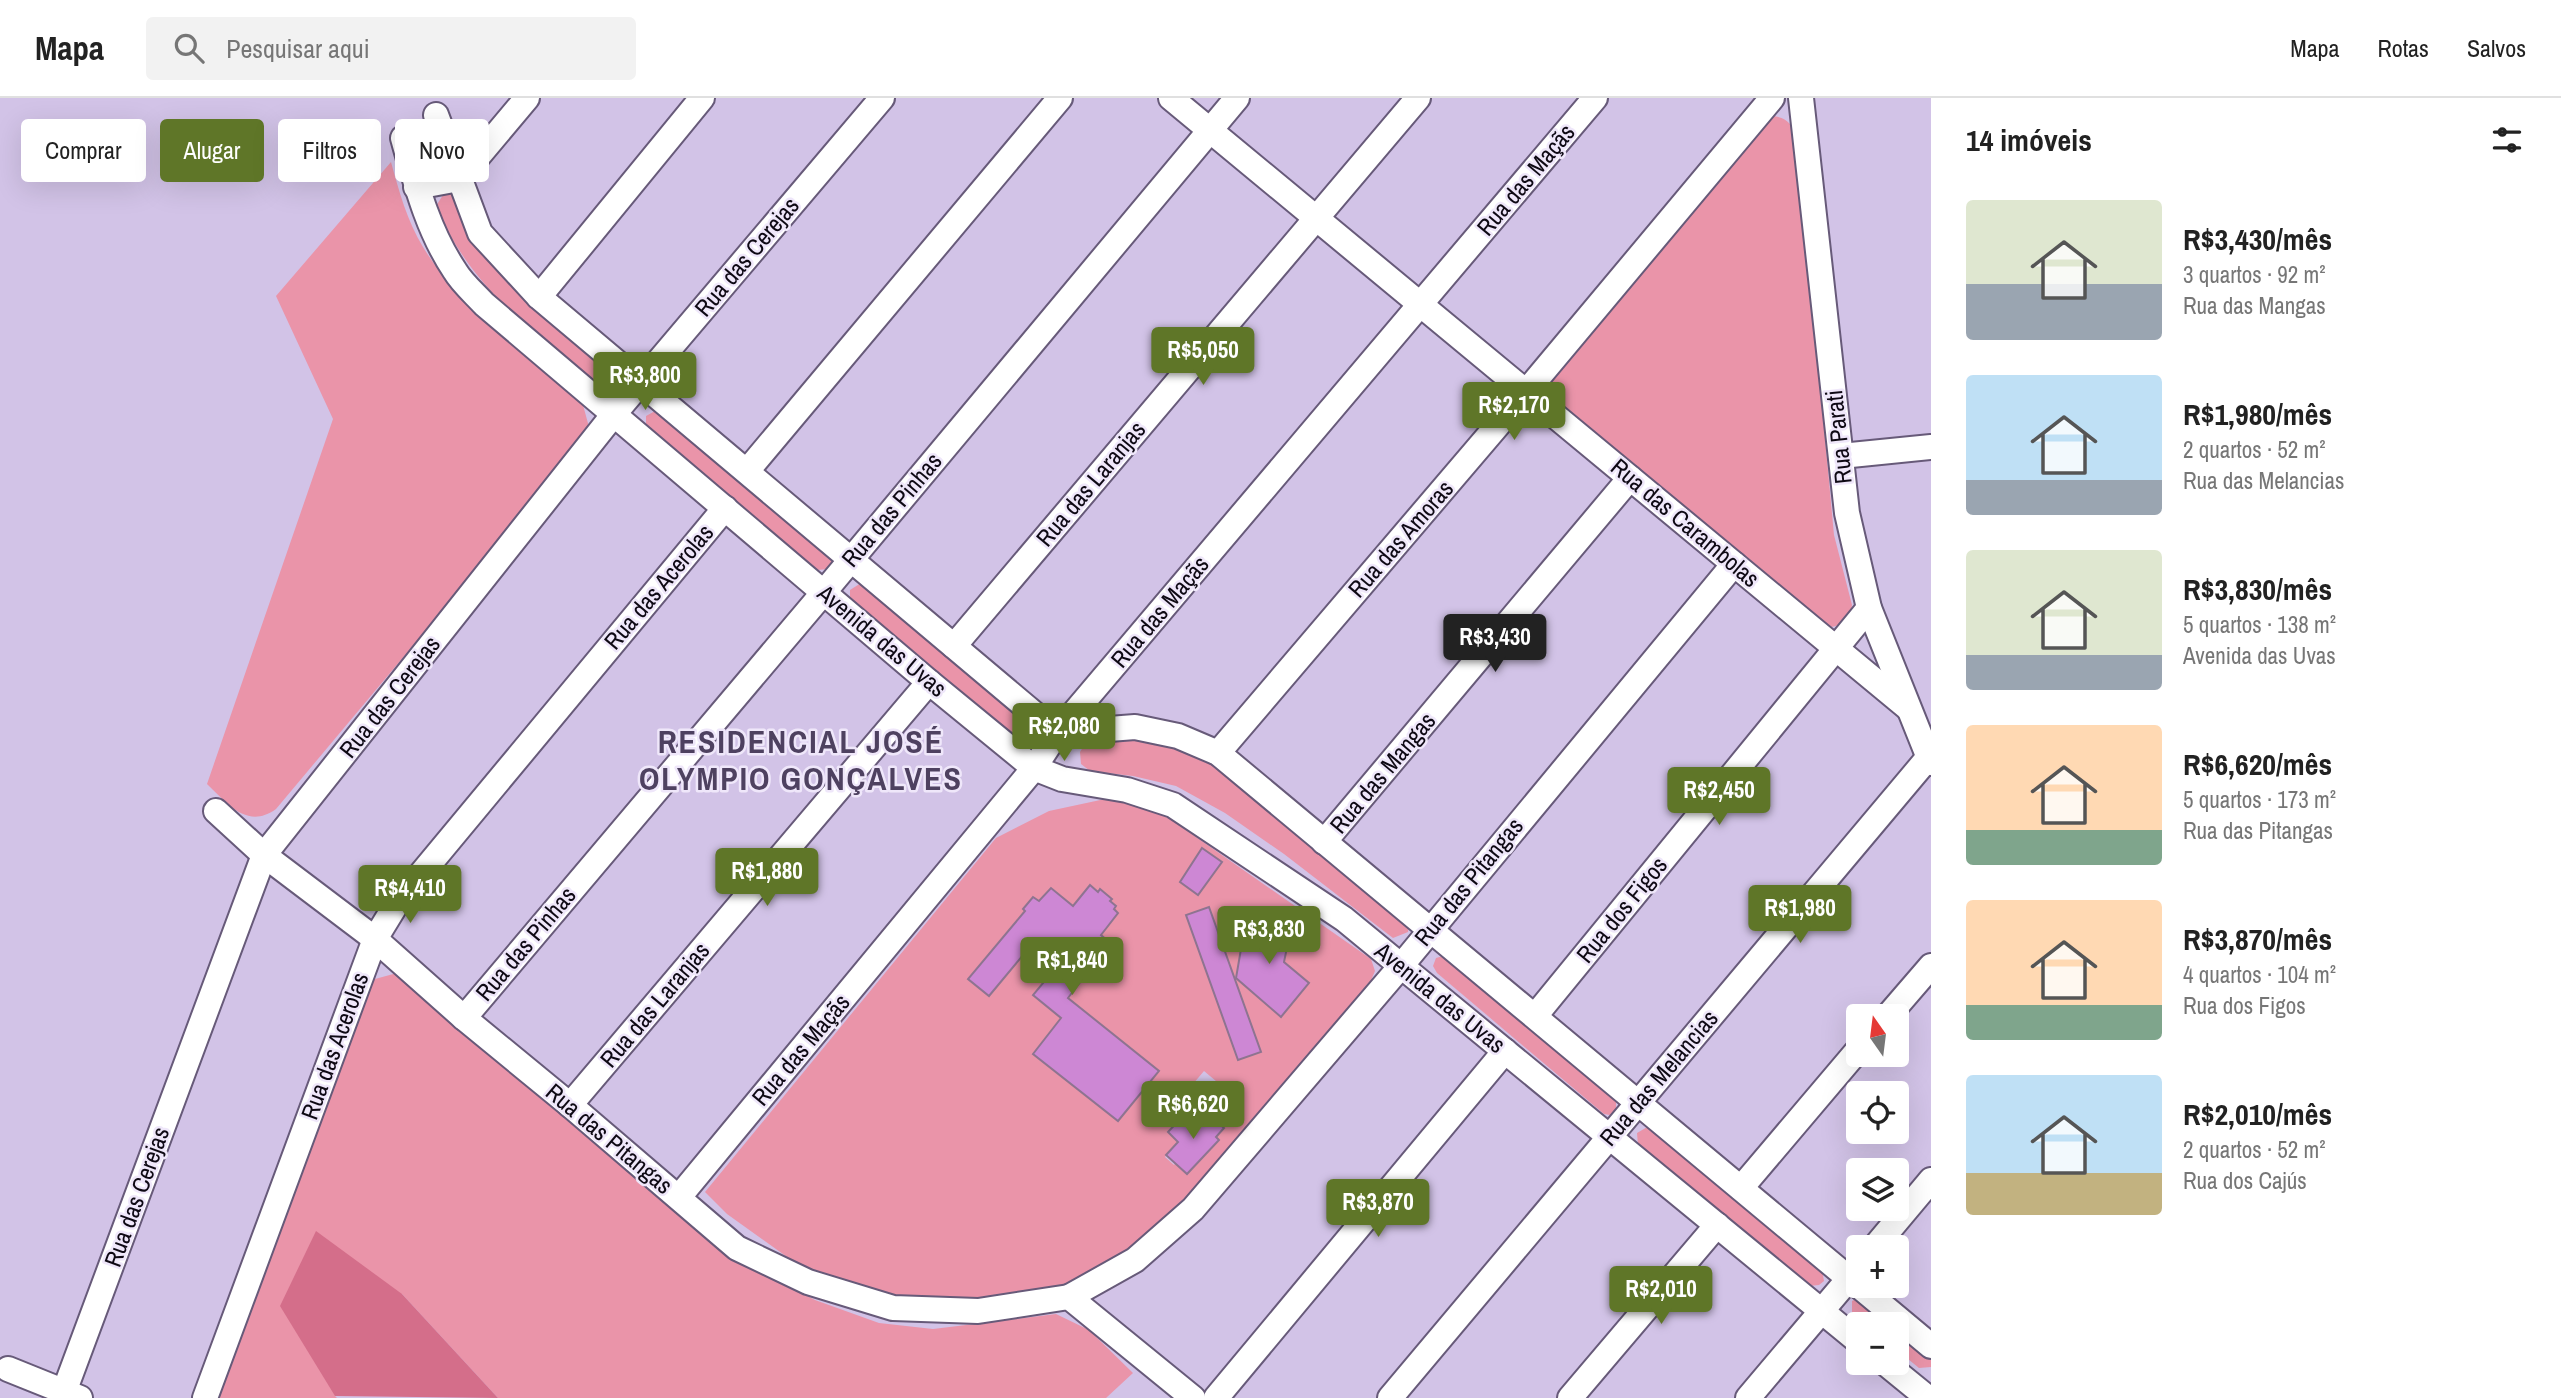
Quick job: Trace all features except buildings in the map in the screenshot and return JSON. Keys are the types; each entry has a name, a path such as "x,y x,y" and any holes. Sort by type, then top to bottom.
{"street":[{"path":"489,143 527,98"},
{"path":"539,298 702,98"},
{"name":"Rua das Cerejas","path":"72,1395 264,855 614,414 882,98"},
{"path":"747,471 1060,98"},
{"name":"Rua das Carambolas","path":"1171,98 1908,708"},
{"name":"Rua das Pinhas","path":"464,1018 1237,98"},
{"name":"Rua das Laranjas","path":"954,646 1418,98"},
{"name":"Rua das Maçãs","path":"679,1198 1034,768 1057,733 1595,98"},
{"name":"Rua das Amoras","path":"1218,753 1772,98"},
{"name":"Rua Parati","path":"1801,98 1847,513 1868,608 1929,761"},
{"name":"Avenida das Uvas","path":"436,115 437,119"},
{"name":"Avenida das Uvas","path":"415,182 432,230 456,273 484,304 1034,768 1062,779 1127,790 1173,805 1344,919 1846,1331"},
{"path":"416,187 443,182"},
{"name":"Avenida das Uvas","path":"460,182 480,233 539,298 1057,733 1135,727 1178,736 1218,753 1741,1188 1846,1271"},
{"path":"1841,456 1931,447"},
{"name":"Rua das Mangas","path":"1325,842 1630,478"},
{"name":"Rua das Acerolas","path":"205,1398 374,939 397,903 724,508"},
{"name":"Rua das Pitangas","path":"216,811 264,855 374,939 737,1248 808,1282 893,1307 978,1311 1069,1297 1135,1260 1193,1209 1401,966 1734,564"},
{"name":"Rua dos Figos","path":"1535,1016 1868,608"},
{"name":"Rua das Laranjas","path":"570,1105 929,682"},
{"name":"Rua das Melancias","path":"1390,1398 1929,761"},
{"path":"1898,1004 1931,965"},
{"path":"1216,1398 1504,1051"},
{"path":"1741,1188 1846,1064"},
{"path":"1885,1235 1931,1180"},
{"path":"1570,1398 1717,1225"},
{"path":"1748,1398 1822,1311 1846,1288"},
{"path":"1069,1297 1193,1398"},
{"name":"Avenida das Uvas","path":"1877,1298 1931,1346"},
{"path":"8,1369 72,1395"},
{"path":"1901,1375 1926,1394"}],"shaded area":[{"path":"1769,116 1787,121 1797,137 1834,535 1852,605 1847,618 1831,627 1826,627 1553,399 1547,386"},
{"path":"391,162 395,182 412,227 423,247 457,292 497,332 583,405 589,427 583,443 276,809 256,817 230,806 207,784 333,419 276,296 374,182 381,182 381,174"},
{"path":"443,195 456,195 533,304 620,382 623,387 614,398 608,397 534,334 488,288 450,235 436,206"},
{"path":"657,410 832,559 828,569 817,570 646,428 646,416"},
{"path":"861,583 1033,728 1036,738 1031,743 1021,744 850,602 850,590"},
{"path":"1140,739 1183,747 1235,774 1409,923 1408,932 1393,938 1284,854 1225,813 1176,786 1133,776 1090,771 1081,764 1080,752 1087,741"},
{"path":"1105,799 1156,809 1371,959 1375,971 1369,985 1176,1210 1129,1251 1065,1284 986,1303 896,1302 815,1277 727,1214 705,1192 996,838 1049,811","holes":["1204,1071 1241,1102 1221,1125 1224,1128 1216,1137 1219,1140 1187,1174 1179,1167 1180,1158 1174,1165 1165,1157 1178,1142 1168,1132 1197,1100 1187,1091"]},
{"path":"1443,956 1616,1099 1616,1110 1610,1115 1604,1114 1437,973 1433,966 1436,958"},
{"path":"397,973 742,1262 815,1300 879,1323 933,1329 1056,1314 1089,1330 1133,1373 1106,1398 498,1398 402,1294 335,1396 337,1398 216,1398 369,986 375,979"},
{"path":"1649,1126 1822,1270 1824,1281 1819,1285 1809,1286 1638,1145 1637,1133"},
{"path":"316,1231 402,1294 498,1398 335,1396 280,1306"},
{"path":"1864,1298 1881,1312 1852,1312 1852,1301"},
{"path":"1909,1334 1931,1352 1931,1367 1919,1368 1909,1360"}],"district":[{"name":"RESIDENCIAL JOSÉ OLYMPIO GONÇALVES","path":"801,760"}]}
